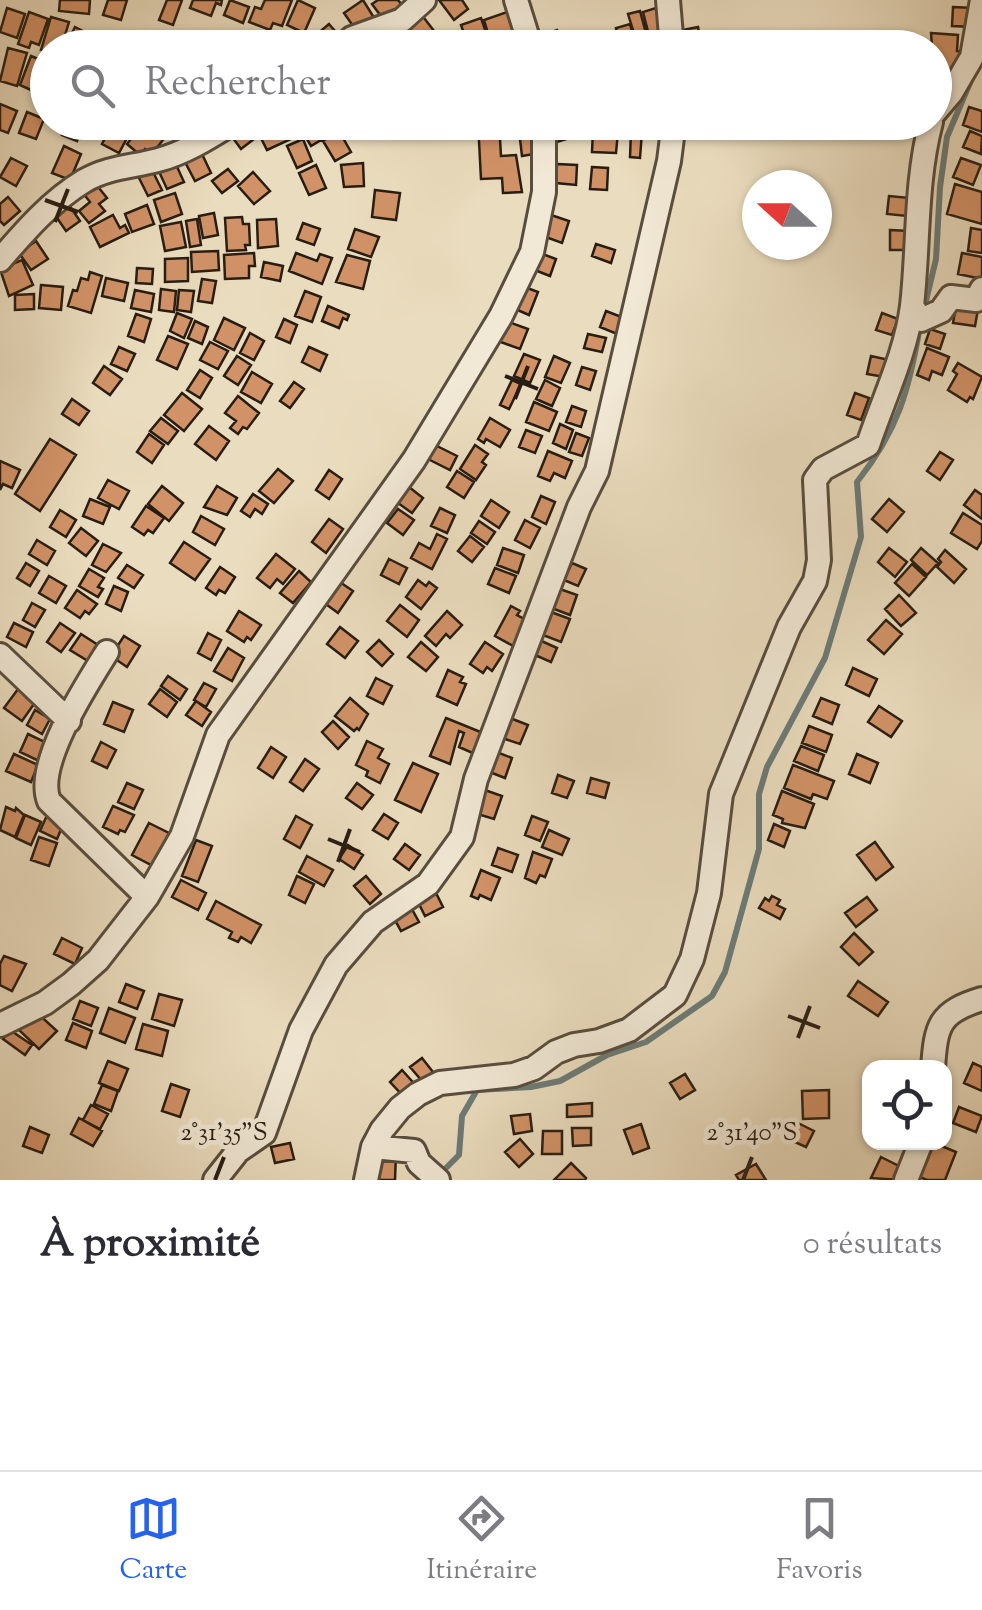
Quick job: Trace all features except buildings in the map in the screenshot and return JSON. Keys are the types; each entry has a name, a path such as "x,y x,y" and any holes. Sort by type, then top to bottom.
{"street":[{"path":"374,30 402,20 424,0"},
{"path":"516,0 525,30"},
{"path":"668,0 670,30"},
{"path":"952,93 972,57 982,0"},
{"path":"0,260 51,206 85,181 115,168 160,160 207,140"},
{"path":"0,1026 45,1003 71,984 98,960 147,897 182,836 218,736 414,460 501,316 532,252 544,192 544,140"},
{"path":"215,1180 238,1151 264,1133 301,1030 336,965 372,922 428,884 462,837 476,780 573,523 597,471 672,140"},
{"path":"366,1180 373,1147 400,1108 418,1094 440,1083 514,1075 534,1068 574,1045 629,1030 675,995 692,959 709,893 721,794 789,627 815,580 819,560 815,480 822,469 868,445 906,332 912,306 915,224 928,140"},
{"path":"912,306 921,320 941,311 951,297 976,300 982,289"},
{"path":"107,652 68,721 44,790 49,801 147,897"},
{"path":"0,654 68,721"},
{"path":"934,1060 936,1034 944,1017 955,1007 982,999"},
{"path":"373,1147 414,1151 419,1163 438,1180"},
{"path":"906,1180 919,1150"}],"waterway":[{"path":"952,125 972,78"},
{"path":"924,309 936,259 947,140"},
{"path":"441,1173 459,1155 462,1116 477,1090 560,1081 607,1055 646,1042 712,996 725,972 759,849 759,794 767,767 825,658 861,537 857,482 883,445 900,409 920,326"}]}
